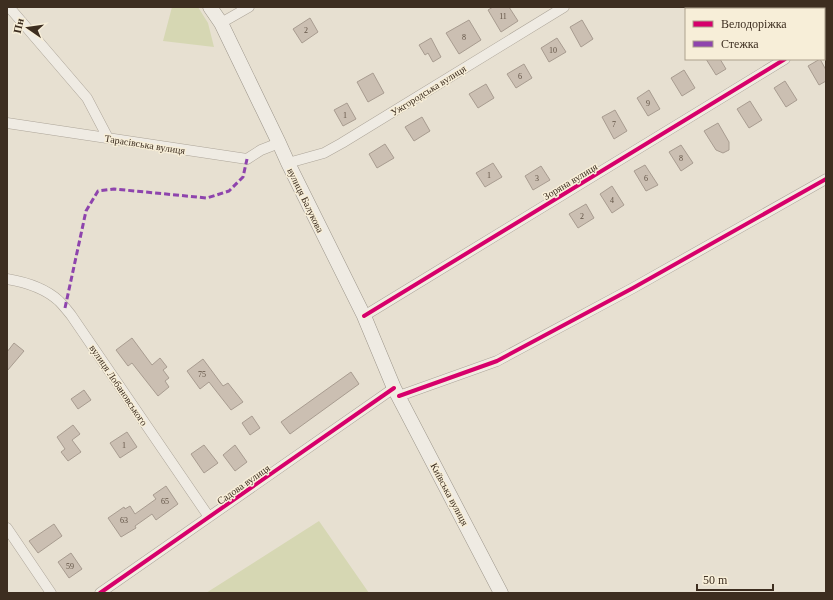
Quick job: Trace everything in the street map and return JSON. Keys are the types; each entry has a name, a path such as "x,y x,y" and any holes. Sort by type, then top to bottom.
{"main road":[{"name":"вулиця Балукова","path":"210,7 221,24 288,164 364,316 396,392"},
{"name":"Київська вулиця","path":"396,392 501,593"}],"street":[{"path":"9,7 87,98 108,138"},
{"path":"221,24 249,7"},
{"name":"Ужгородська вулиця","path":"288,164 324,153 342,143 564,7"},
{"name":"Зоряна вулиця","path":"364,316 784,60"},
{"name":"Тарасівська вулиця","path":"7,123 247,159 261,150 279,143"},
{"name":"Садова вулиця","path":"100,593 396,392 497,361 633,288 826,179"},
{"name":"вулиця Лобановського","path":"7,279 32,285 46,291 59,300 71,315 209,518"},
{"path":"7,528 51,593"}],"green space":[{"path":"172,7 198,7 208,23 214,47 163,41"},
{"path":"319,521 369,593 206,593"}],"building":[{"path":"493,7 509,7 518,21 501,32 488,10"},
{"path":"310,18 318,32 302,43 293,29"},
{"path":"469,20 481,40 459,54 446,33"},
{"path":"582,20 593,39 581,47 570,27"},
{"path":"431,38 441,57 433,62 428,53 425,55 419,45"},
{"path":"557,38 566,52 549,62 541,48"},
{"path":"707,60 721,60 726,69 716,75"},
{"path":"821,60 826,70 826,81 819,85 808,66"},
{"path":"524,64 532,78 516,88 507,74"},
{"path":"684,70 695,88 682,96 671,78"},
{"path":"373,73 384,93 368,102 357,82"},
{"path":"785,81 797,100 786,107 774,88"},
{"path":"486,84 494,98 478,108 469,94"},
{"path":"649,90 660,109 648,116 637,98"},
{"path":"750,101 762,120 749,128 737,109"},
{"path":"347,103 356,119 343,126 334,110"},
{"path":"615,110 627,131 614,139 602,117"},
{"path":"422,117 430,131 414,141 405,127"},
{"path":"718,123 729,142 729,150 723,153 716,150 704,131"},
{"path":"385,144 394,158 377,168 369,154"},
{"path":"681,145 693,163 681,171 669,152"},
{"path":"493,163 502,177 485,187 476,173"},
{"path":"645,165 658,185 646,191 634,171"},
{"path":"541,166 550,180 533,190 525,176"},
{"path":"612,186 624,205 612,213 600,194"},
{"path":"586,204 594,218 578,228 569,214"},
{"path":"132,338 152,365 160,358 167,367 163,370 169,378 165,381 169,387 158,396 132,363 128,366 116,350"},
{"path":"14,343 24,351 7,371 7,352"},
{"path":"203,359 223,386 228,383 243,402 231,410 209,382 200,389 187,371"},
{"path":"351,372 359,384 290,434 281,422"},
{"path":"84,390 91,400 78,409 71,399"},
{"path":"252,416 260,428 250,435 242,423"},
{"path":"73,425 80,434 72,440 81,452 68,461 61,452 65,449 57,437"},
{"path":"127,432 137,447 120,458 110,443"},
{"path":"204,445 218,463 204,473 191,454"},
{"path":"235,445 247,462 235,471 223,455"},
{"path":"166,486 178,504 156,520 152,514 135,526 136,528 121,537 108,518 124,507 125,509 130,506 135,514 156,499 153,495"},
{"path":"54,524 62,536 38,553 29,541"},
{"path":"71,553 82,569 69,578 58,562"}],"marked path":[{"path":"65,308 86,211 98,191 114,189 207,198 229,191 243,177 247,159"}],"cycle path":[{"path":"364,316 783,60"},
{"path":"399,396 497,361 633,288 826,179"},
{"path":"100,593 394,388"}]}
